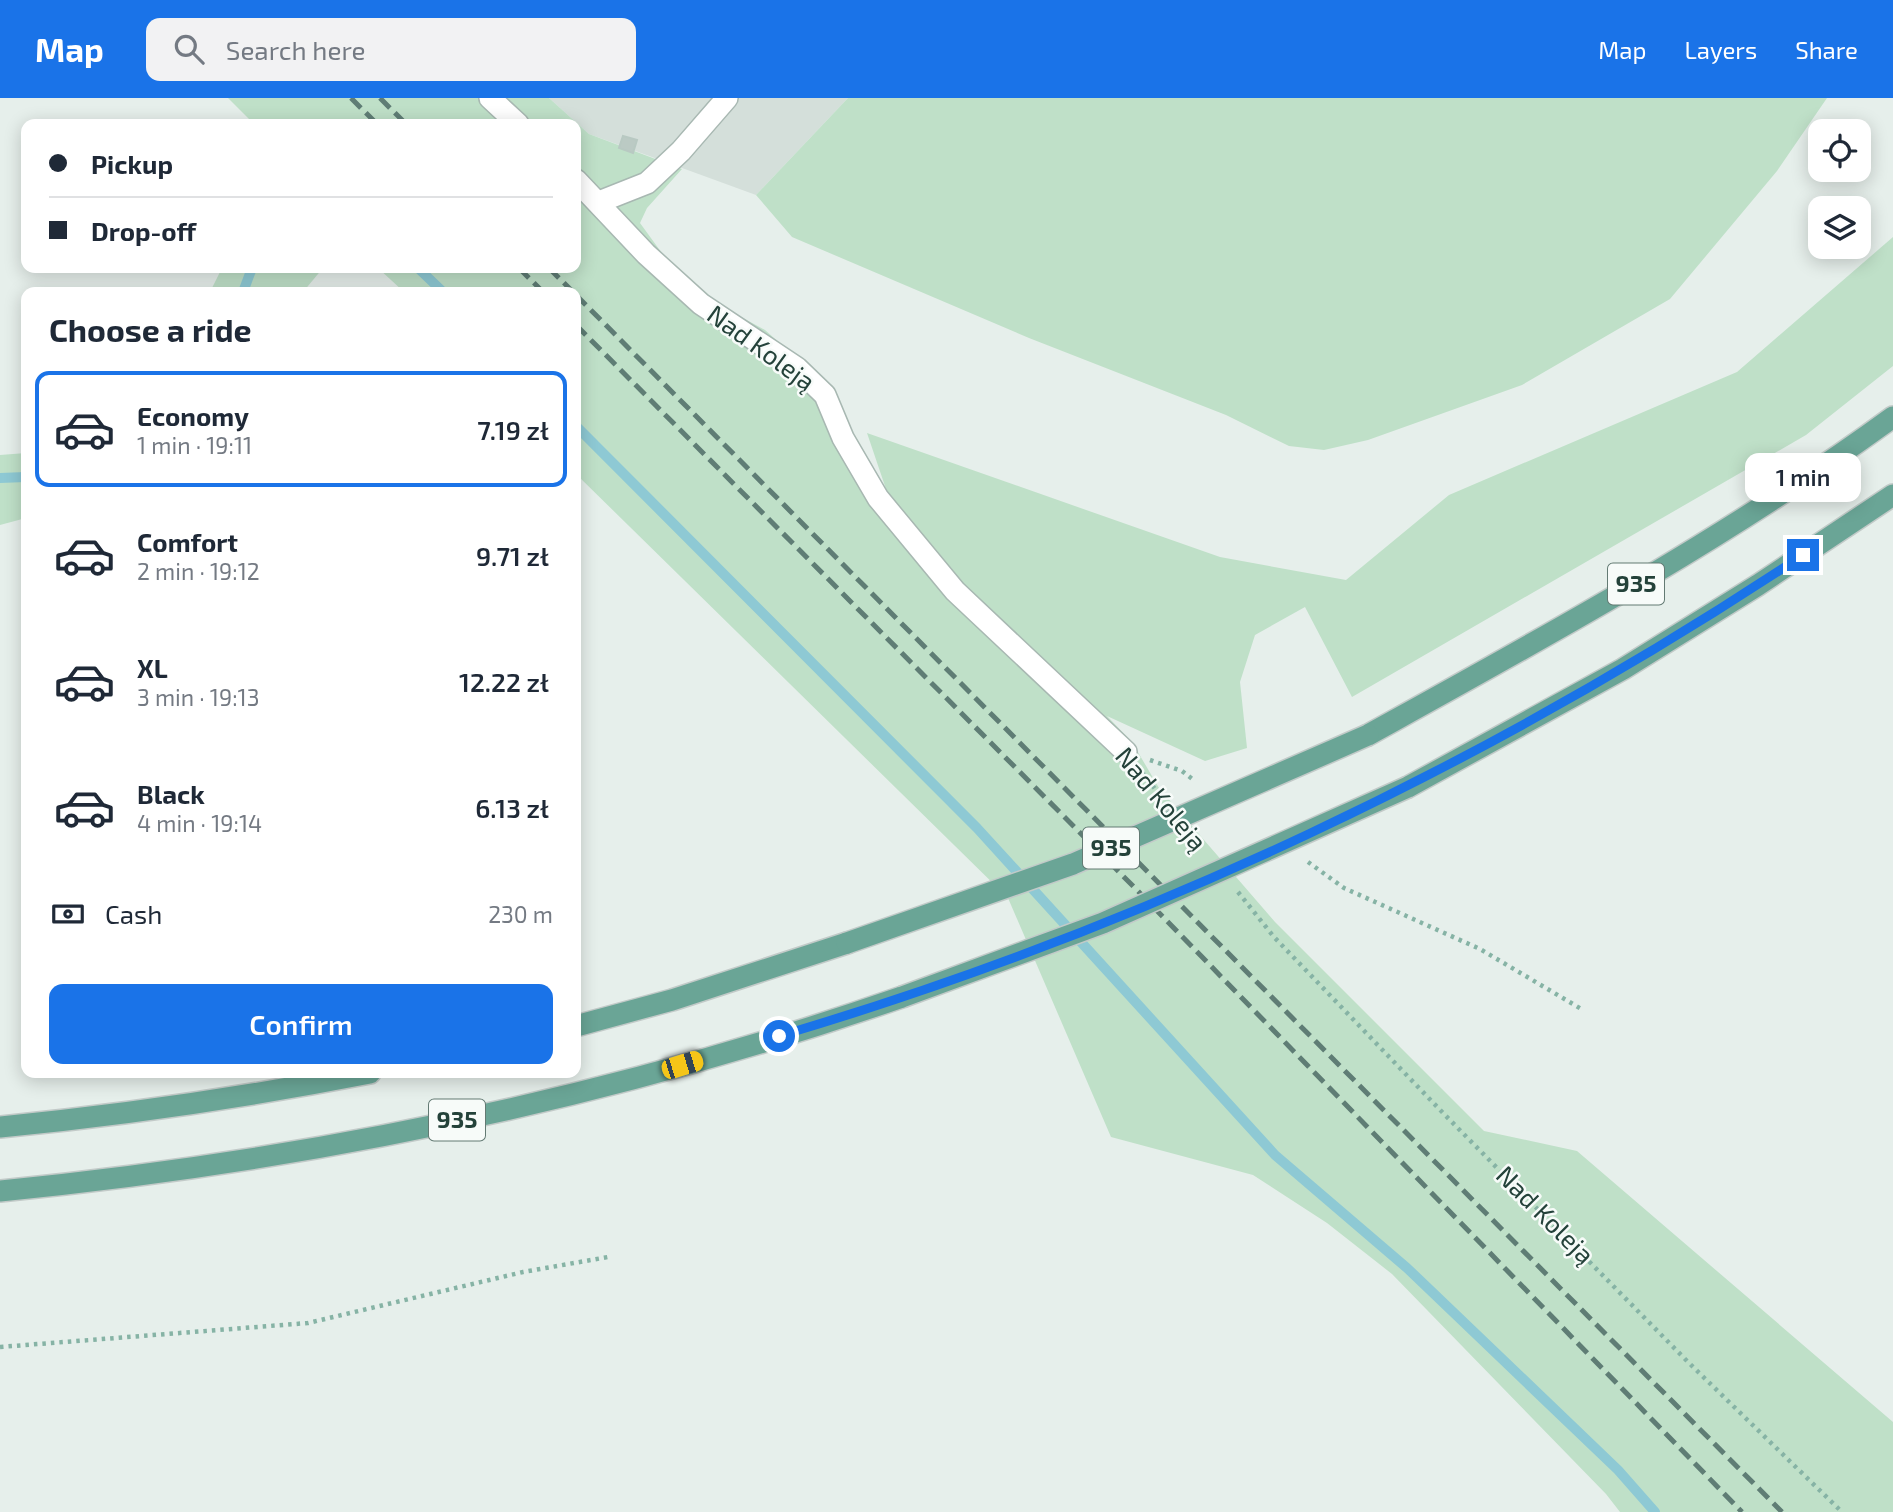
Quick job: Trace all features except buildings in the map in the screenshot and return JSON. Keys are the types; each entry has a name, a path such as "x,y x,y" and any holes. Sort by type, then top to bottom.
{"main road":[{"name":"935","path":"581,1025 672,1000 847,943 1073,864 1368,735 1594,610 1727,530 1893,417"},
{"name":"935","path":"0,1191 126,1179 293,1154 507,1110 682,1065 902,997 1103,923 1408,787 1623,669 1758,585 1893,495"},
{"path":"0,1127 109,1116 279,1091 345,1078"}],"street":[{"path":"491,98 513,119"},
{"path":"599,202 647,183 727,98"},
{"name":"Nad Koleją","path":"581,185 646,254 701,304 797,368 825,395 843,439 878,498 955,591 1126,752"}],"path":[{"path":"1126,752 1182,771 1203,787"},
{"name":"Nad Koleją","path":"1126,752 1169,806"},
{"path":"1301,857 1345,888 1480,949 1583,1010"},
{"name":"Nad Koleją","path":"1230,883 1274,937 1445,1115 1689,1363 1842,1512"},
{"path":"0,1347 308,1323 523,1272 608,1257"}],"shaded area":[{"path":"549,98 848,98 756,195 589,134 581,127 581,119 572,119"}],"green space":[{"path":"228,98 549,98 572,119 249,119"},
{"path":"848,98 1827,98 1813,119 1808,119 1808,126 1777,171 1670,299 1522,385 1368,440 1324,450 1289,446 1226,415 1029,338 792,237 756,195"},
{"path":"581,127 589,134 682,169 647,208 640,223 664,256 721,306 765,330 829,387 848,435 887,492 867,433 1220,557 1346,580 1449,495 1737,372 1868,259 1871,259 1893,237 1893,366 1806,435 1352,697 1305,607 1255,635 1240,682 1247,748 1205,761 1107,716 1132,742 1159,788 1275,922 1484,1131 1577,1151 1893,1422 1893,1512 1620,1512 1606,1494 1392,1274 1327,1223 1253,1175 1111,1137 1008,898 581,479 581,287 399,287 383,273 581,273"},
{"path":"220,273 319,273 307,287 212,287"},
{"path":"21,453 21,519 0,525 0,455"}],"waterway":[{"path":"245,287 250,273"},
{"path":"423,273 438,287"},
{"path":"581,431 977,828 1275,1155 1407,1268 1618,1470 1655,1512"},
{"path":"0,478 21,477"}],"railway":[{"path":"351,98 372,119"},
{"path":"380,98 401,119"},
{"path":"524,273 538,287"},
{"path":"554,273 568,287"},
{"path":"581,300 1782,1512"},
{"path":"581,330 1132,885 1742,1512"}],"route":[{"path":"779,1036 902,997 1103,923 1216,875 1408,787 1623,669 1803,555"}]}
